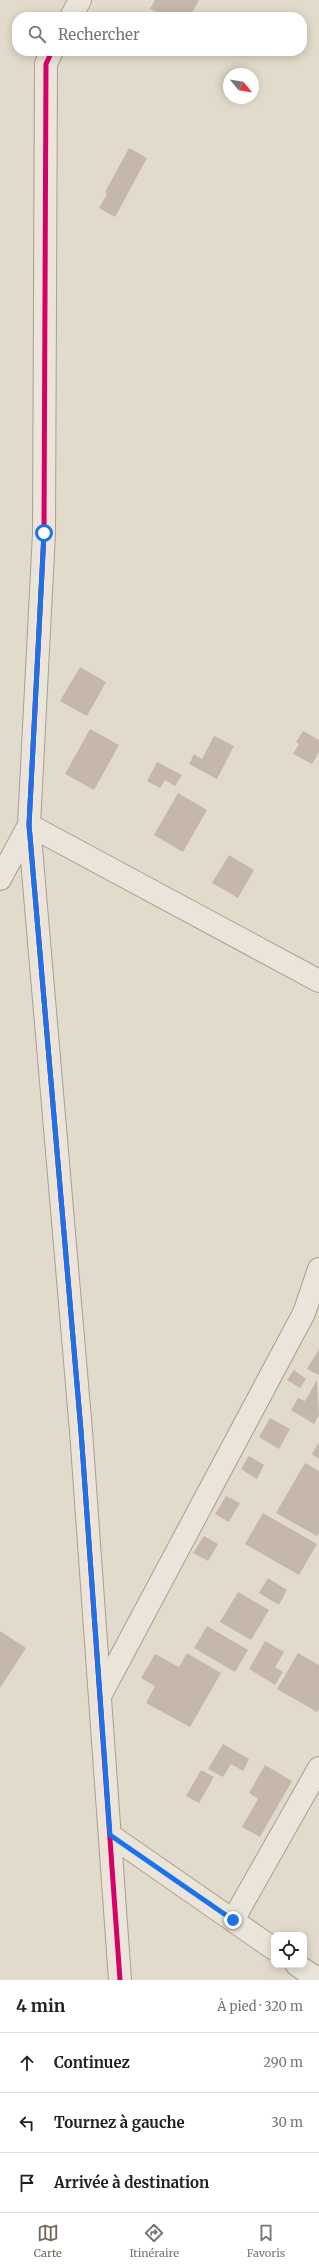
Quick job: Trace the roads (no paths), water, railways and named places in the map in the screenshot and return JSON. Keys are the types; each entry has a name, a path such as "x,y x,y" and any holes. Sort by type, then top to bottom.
{"street":[{"path":"74,12 80,0"},
{"path":"50,56 46,64 44,533 29,825 81,1431 120,1980"},
{"path":"0,879 29,825"},
{"path":"29,825 319,981"},
{"path":"100,1696 304,1313 318,1272"},
{"path":"233,1920 319,1768"},
{"path":"110,1835 271,1947"},
{"path":"301,1968 319,1980"}]}
